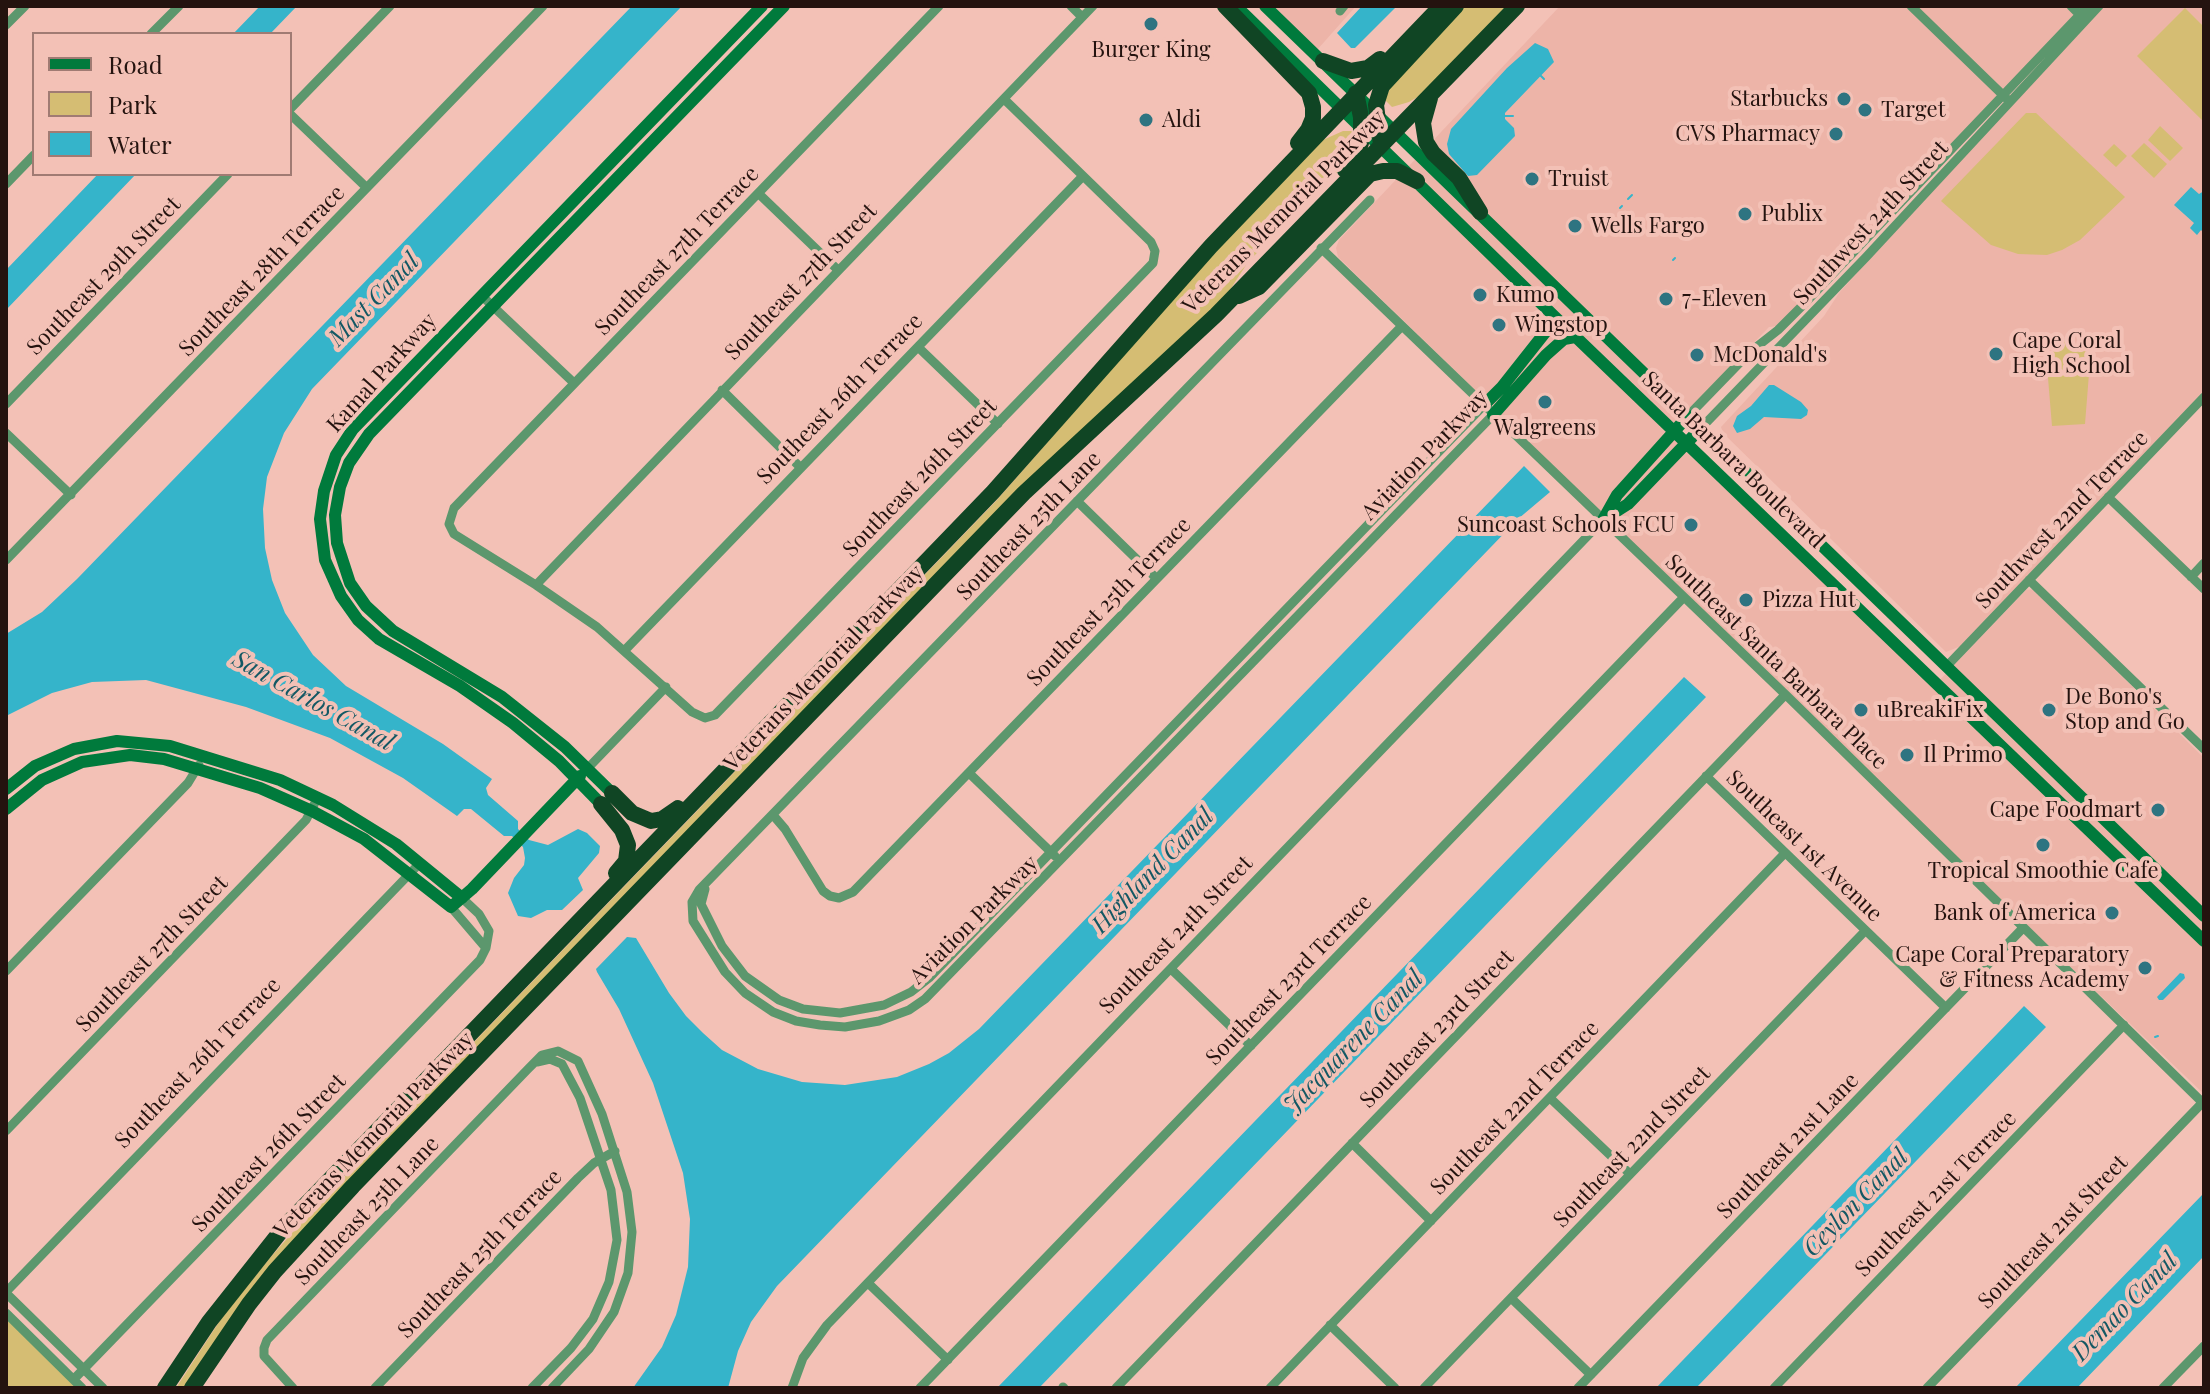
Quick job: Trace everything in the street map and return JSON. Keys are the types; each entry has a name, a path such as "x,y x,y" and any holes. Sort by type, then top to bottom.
{"highway":[{"path":"1182,277 1222,222 1304,136 1313,118 1313,103 1307,90 1225,6"},
{"path":"1323,61 1344,70 1368,68 1380,60 1431,6"},
{"name":"Veterans Memorial Parkway","path":"165,1388 202,1331 261,1255 328,1181 993,492 1182,277 1441,6"},
{"path":"1381,145 1376,113 1379,94 1386,80 1456,6"},
{"name":"Veterans Memorial Parkway","path":"192,1388 275,1271 353,1186 1005,513 1230,300 1517,6"},
{"path":"1230,300 1251,267 1355,159 1361,143 1362,127 1356,93"},
{"path":"1431,95 1423,123 1426,142 1459,178 1480,212"},
{"path":"1230,300 1259,287 1370,174 1397,171 1417,181"},
{"path":"606,798 641,818 651,821 662,819 676,811 770,713 795,698"},
{"path":"442,1063 494,998 626,861 626,836 606,798"}],"street":[{"path":"6,25 25,6"},
{"path":"153,32 178,6"},
{"path":"292,110 390,6"},
{"name":"Southeast 28th Terrace","path":"6,560 543,6"},
{"name":"Kamal Parkway","path":"606,798 576,780 540,745 495,710 368,630 341,596 329,572 322,547 320,519 324,491 341,446 353,429 762,6"},
{"name":"Kamal Parkway","path":"606,798 588,768 502,697 434,653 393,631 374,616 350,583 337,543 337,501 344,474 369,434 784,6"},
{"name":"Southeast 27th Terrace","path":"536,585 454,534 449,524 454,508 939,6"},
{"path":"1071,6 1082,17"},
{"name":"Southeast 27th Street","path":"536,585 1093,6"},
{"name":"Santa Barbara Boulevard","path":"1236,6 1575,337 2204,941"},
{"name":"Santa Barbara Boulevard","path":"1265,6 1589,314 1700,429 2204,916"},
{"path":"1911,6 2006,98"},
{"path":"2071,6 2083,17"},
{"name":"Southwest 24th Street","path":"2083,17 2088,6"},
{"name":"Southwest 24th Street","path":"1688,416 1827,280 2083,17 2099,6"},
{"name":"Southwest 24th Street","path":"1700,429 1866,257 2006,98"},
{"path":"1004,99 1083,176"},
{"path":"292,114 367,188"},
{"path":"6,184 32,157"},
{"name":"Southeast 29th Street","path":"6,404 226,176"},
{"name":"Southeast 26th Street","path":"666,687 692,712 705,718 722,709 1149,267 1155,256 1151,242 1083,176"},
{"name":"Southeast 26th Terrace","path":"625,650 1083,176"},
{"path":"758,193 838,270"},
{"name":"Southeast 25th Lane","path":"713,876 1370,200"},
{"name":"Southeast Santa Barbara Place","path":"1321,248 2203,1102"},
{"path":"1488,249 1509,260 1565,316 1578,320 1589,314"},
{"path":"482,296 574,383"},
{"name":"Aviation Parkway","path":"713,876 695,896 692,916 705,941 737,986 765,1007 784,1017 845,1027 879,1021 909,1010 925,999 1060,861 1488,410 1555,317"},
{"name":"Southeast 25th Terrace","path":"773,815 823,891 839,898 853,892 1402,326"},
{"name":"Aviation Parkway","path":"713,876 703,893 701,904 722,946 745,976 768,994 803,1009 840,1013 890,1003 921,985 1488,410 1564,339 1575,337"},
{"path":"1737,391 1767,356 1770,345 1767,338"},
{"path":"918,347 998,424"},
{"path":"722,390 801,468"},
{"name":"Southwest 22nd Terrace","path":"1946,667 2204,397"},
{"name":"Southeast 24th Street","path":"1603,520 1617,495 1688,416"},
{"name":"Southeast 24th Street","path":"792,1388 803,1358 818,1335 1603,520 1628,504 1700,429"},
{"path":"6,433 71,495"},
{"path":"2108,497 2204,589"},
{"path":"1077,501 1156,578"},
{"path":"2191,577 2204,563"},
{"path":"2029,580 2204,749"},
{"path":"451,907 666,687 587,620 536,585"},
{"name":"Southeast 23rd Terrace","path":"920,1388 1684,597"},
{"name":"Southeast 23rd Street","path":"1116,1388 1785,695"},
{"path":"6,789 26,772 54,757 95,743 150,742 205,755 280,780 365,823 462,898 485,922 489,931 486,948"},
{"path":"6,971 178,793 205,755"},
{"path":"6,809 42,780 68,767 96,759 147,756 197,769 260,788 364,839 451,907 486,948"},
{"path":"969,773 1060,861"},
{"name":"Southeast 1st Avenue","path":"1706,776 1946,1008"},
{"name":"Southeast 27th Street","path":"6,1131 285,842 312,811 318,797"},
{"name":"Southeast 22nd Terrace","path":"1270,1388 1785,853"},
{"name":"Southeast 26th Terrace","path":"6,1292 420,863"},
{"name":"Southeast 21st Lane","path":"1578,1388 2023,928"},
{"name":"Southeast 22nd Street","path":"1424,1388 1865,931"},
{"name":"Southeast 26th Street","path":"74,1379 480,960 486,948"},
{"path":"1171,969 1251,1046"},
{"name":"Southeast 21st Terrace","path":"1774,1388 2124,1025"},
{"path":"534,1063 542,1055 558,1051 578,1061 615,1151 632,1219 628,1273 619,1299 603,1331 552,1388"},
{"path":"532,1388 583,1334 600,1307 616,1254 614,1202 602,1157 567,1068 552,1059 534,1063"},
{"name":"Southeast 25th Lane","path":"293,1388 264,1356 267,1340 534,1063"},
{"path":"1550,1098 1630,1174"},
{"name":"Southeast 21st Street","path":"1927,1388 2203,1102"},
{"path":"1352,1143 1431,1221"},
{"name":"Southeast 25th Terrace","path":"375,1388 578,1178 602,1157 615,1151"},
{"path":"868,1283 948,1360"},
{"path":"6,1292 103,1388"},
{"path":"1511,1298 1591,1375"},
{"path":"6,1313 82,1388"},
{"path":"1330,1325 1395,1388"},
{"path":"2163,1388 2204,1346"}],"shaded area":[{"path":"1271,6 1356,6 1317,50"},
{"path":"1560,6 2084,6 1779,326 1769,327 1668,432 1933,687 2026,590 2034,589 2204,758 2204,1094 1338,257 1336,248 1339,240"},
{"name":"Cape Coral High School","path":"2103,6 2204,6 2204,393 1961,646 1946,652 1723,433 1721,427 1824,316 1839,293 1957,161"}],"green space":[{"path":"1463,6 1508,6 1421,95 1392,107 1384,99 1388,87"},
{"path":"2185,8 2204,27 2204,122 2137,56"},
{"path":"2026,113 2036,113 2125,197 2080,240 2047,255 2018,254 1991,245 1941,201"},
{"path":"2160,126 2183,148 2170,161 2148,140"},
{"path":"1343,131 1356,135 1346,163 1248,262 1226,296 309,1224 184,1388 176,1388 223,1316 316,1206 996,501 1200,268 1323,140"},
{"path":"2144,143 2167,164 2154,178 2131,156"},
{"path":"2114,144 2127,156 2116,167 2103,155"},
{"path":"2065,340 2086,347 2090,361 2085,424 2052,426 2048,378 2051,354 2056,344"},
{"path":"6,1314 80,1388 6,1388"}],"water":[{"path":"260,6 297,6 272,32 235,32"},
{"path":"632,6 682,6 312,389 284,433 267,477 263,509 265,548 272,580 285,613 313,655 346,686 443,744 492,779 486,788 488,795 518,821 518,829 529,840 548,845 578,829 587,833 600,846 599,853 578,878 583,890 562,910 547,910 531,918 518,916 508,893 525,858 523,847 512,836 504,836 471,809 464,809 457,816 403,778 330,738 246,707 146,680 92,682 52,693 6,716 6,634 42,612 77,579"},
{"path":"1362,6 1397,6 1355,48 1351,48 1337,33"},
{"path":"1535,43 1548,49 1554,62 1505,113 1515,136 1477,175 1468,176 1449,154 1447,144 1451,129 1507,68"},
{"path":"96,176 134,176 6,310 6,270"},
{"path":"2191,187 2199,194 2204,191 2204,233 2201,230 2197,235 2190,228 2194,223 2174,205"},
{"path":"1769,385 1801,402 1808,410 1807,415 1801,419 1764,417 1750,429 1737,433 1733,426 1737,416 1751,406"},
{"name":"Highland Canal","path":"1524,466 1550,492 1518,519 777,1286 751,1322 738,1351 728,1388 633,1388 662,1347 676,1315 688,1267 690,1219 683,1173 653,1083 619,1009 596,969 627,937 636,938 686,1016 722,1050 758,1069 802,1082 845,1085 897,1077 929,1064 949,1053 979,1029"},
{"name":"Jacquarene Canal","path":"1684,677 1706,697 1039,1388 997,1388"},
{"path":"2180,973 2185,978 2163,1000 2159,1000 2157,997"},
{"name":"Ceylon Canal","path":"2024,1006 2046,1027 1696,1388 1656,1388"},
{"name":"Demao Canal","path":"2204,1193 2204,1256 2077,1388 2015,1388"}],"waterway":[{"path":"1540,75 1544,79"},
{"path":"1505,116 1513,116"},
{"path":"1628,199 1632,195"}],"place":[{"name":"Burger King","path":"1151,24"},
{"name":"Starbucks","path":"1844,99"},
{"name":"Target","path":"1865,110"},
{"name":"Aldi","path":"1146,120"},
{"name":"CVS Pharmacy","path":"1836,134"},
{"name":"Truist","path":"1532,179"},
{"name":"Publix","path":"1745,214"},
{"name":"Wells Fargo","path":"1575,226"},
{"name":"Kumo","path":"1480,295"},
{"name":"7-Eleven","path":"1666,299"},
{"name":"Wingstop","path":"1499,325"},
{"name":"Cape Coral High School","path":"1996,354"},
{"name":"McDonald's","path":"1697,355"},
{"name":"Walgreens","path":"1545,402"},
{"name":"Suncoast Schools FCU","path":"1691,525"},
{"name":"Pizza Hut","path":"1746,600"},
{"name":"uBreakiFix","path":"1861,710"},
{"name":"De Bono's Stop and Go","path":"2049,710"},
{"name":"Il Primo","path":"1907,755"},
{"name":"Cape Foodmart","path":"2158,810"},
{"name":"Tropical Smoothie Cafe","path":"2043,845"},
{"name":"Bank of America","path":"2112,913"},
{"name":"Cape Coral Preparatory & Fitness Academy","path":"2145,968"}],"water label":[{"name":"Mast Canal","path":"374,300"},
{"name":"San Carlos Canal","path":"313,701"}]}
